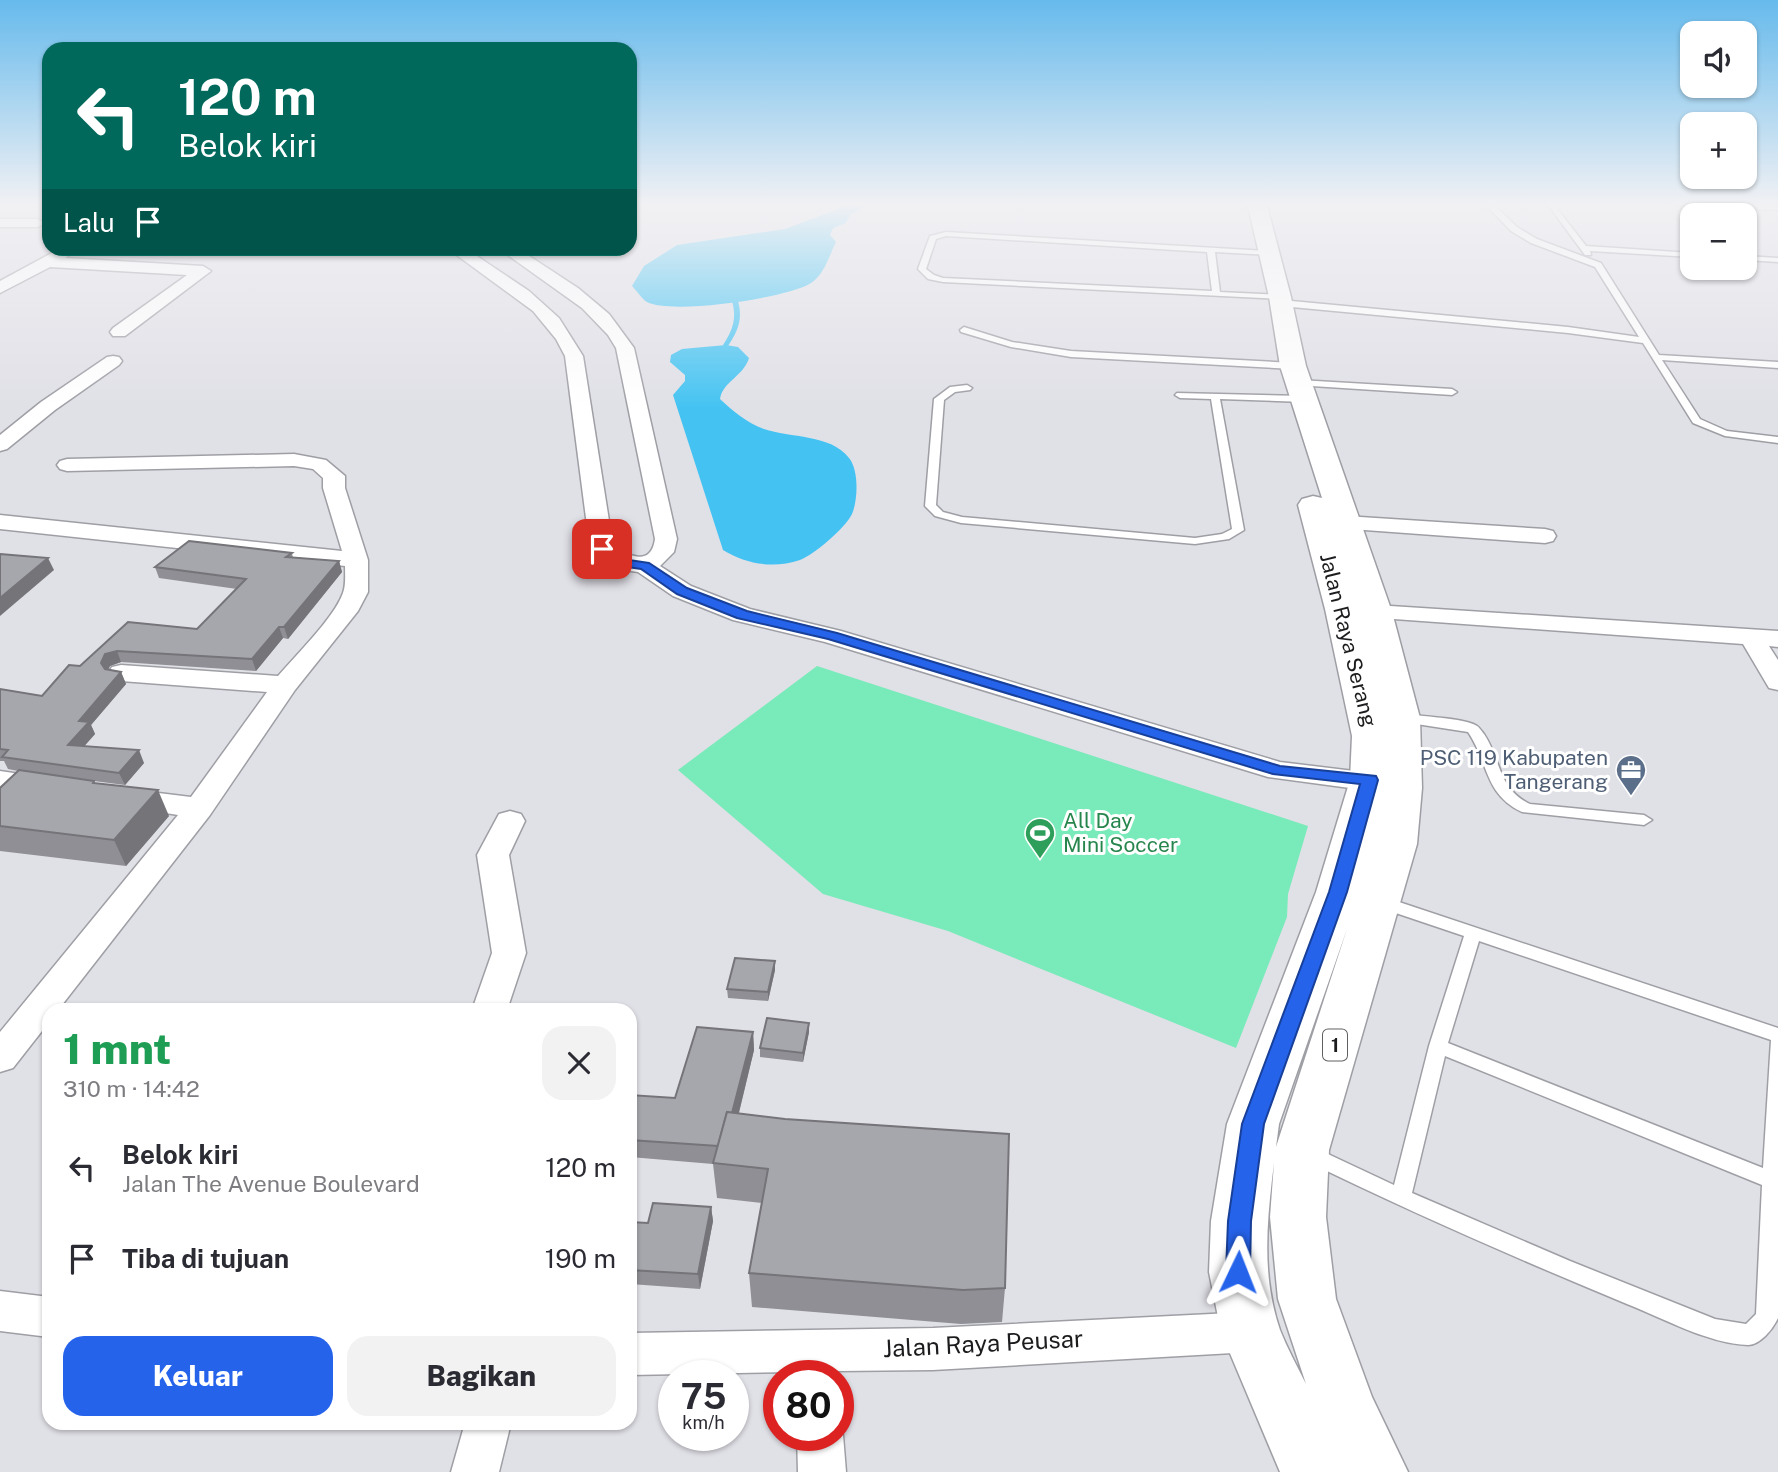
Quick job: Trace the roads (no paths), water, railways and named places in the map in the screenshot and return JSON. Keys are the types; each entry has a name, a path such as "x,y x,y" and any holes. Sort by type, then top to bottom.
{"highway":[{"name":"Jalan Raya Serang","path":"1272,271 1300,390 1375,612 1401,718 1386,784 1338,892 1253,1124 1239,1221 1238,1272 1251,1332 1312,1472"},
{"name":"Jalan Raya Serang","path":"1300,390 1295,440 1342,610 1371,736 1386,784 1396,844 1302,1150 1298,1217 1307,1299 1346,1412 1376,1472"}],"street":[{"path":"0,288 32,271"},
{"path":"119,332 203,271 198,271"},
{"path":"486,271 549,315 567,338 574,356 602,549 625,564 644,566 682,591 742,615 832,636 1278,771 1386,784"},
{"path":"538,271 597,312 616,330 625,348 666,539 666,548 660,556 644,566"},
{"path":"0,445 48,406 113,361"},
{"path":"44,1003 199,808 285,685 346,611 356,592 355,559 334,488 334,475 320,464 294,460 67,465"},
{"path":"0,522 355,559"},
{"path":"1345,523 1545,536"},
{"path":"1375,612 1778,639"},
{"path":"1751,637 1778,682"},
{"path":"121,673 285,685"},
{"path":"0,780 199,808"},
{"path":"491,1003 509,953 493,855 510,821"},
{"path":"0,1058 42,1005"},
{"path":"0,1311 42,1316"},
{"name":"Jalan Raya Peusar","path":"840,1360 933,1349 1251,1332"},
{"name":"Jalan Raya Peusar","path":"637,1354 763,1361"},
{"path":"475,1472 486,1430"},
{"path":"821,1451 822,1472"}],"lane":[{"path":"924,271 943,280 1216,292 1647,341"},
{"path":"1213,271 1216,292"},
{"path":"1602,271 1696,421 1709,429 1733,436 1778,440"},
{"path":"964,330 976,336 1051,352 1300,390"},
{"path":"1654,357 1778,365"},
{"path":"967,388 953,388 939,399 930,506 939,514 961,520 1195,541 1225,537 1238,530 1215,396"},
{"path":"1180,394 1215,396 1300,390 1452,392"},
{"path":"1401,718 1473,729 1503,795 1513,804 1527,809 1644,820"},
{"path":"1380,902 1778,1035"},
{"path":"1401,1198 1438,1046 1474,932"},
{"path":"1302,1150 1401,1198 1704,1325 1750,1335 1767,1318 1778,1043"},
{"path":"1438,1046 1771,1180"}],"water":[{"path":"641,271 823,271 816,280 798,289 756,299 704,306 660,306 647,302 632,286"},
{"path":"726,345 738,347 749,358 725,388 720,399 740,416 758,426 832,445 849,458 855,470 856,493 852,514 829,540 800,560 760,564 723,550 673,395 685,381 685,375 670,362 671,355 682,349"}],"waterway":[{"path":"726,345 736,324 738,314 735,301"}],"place":[{"name":"PSC 119 Kabupaten Tangerang","path":"1631,797"},
{"name":"All Day Mini Soccer","path":"1040,860"}]}
